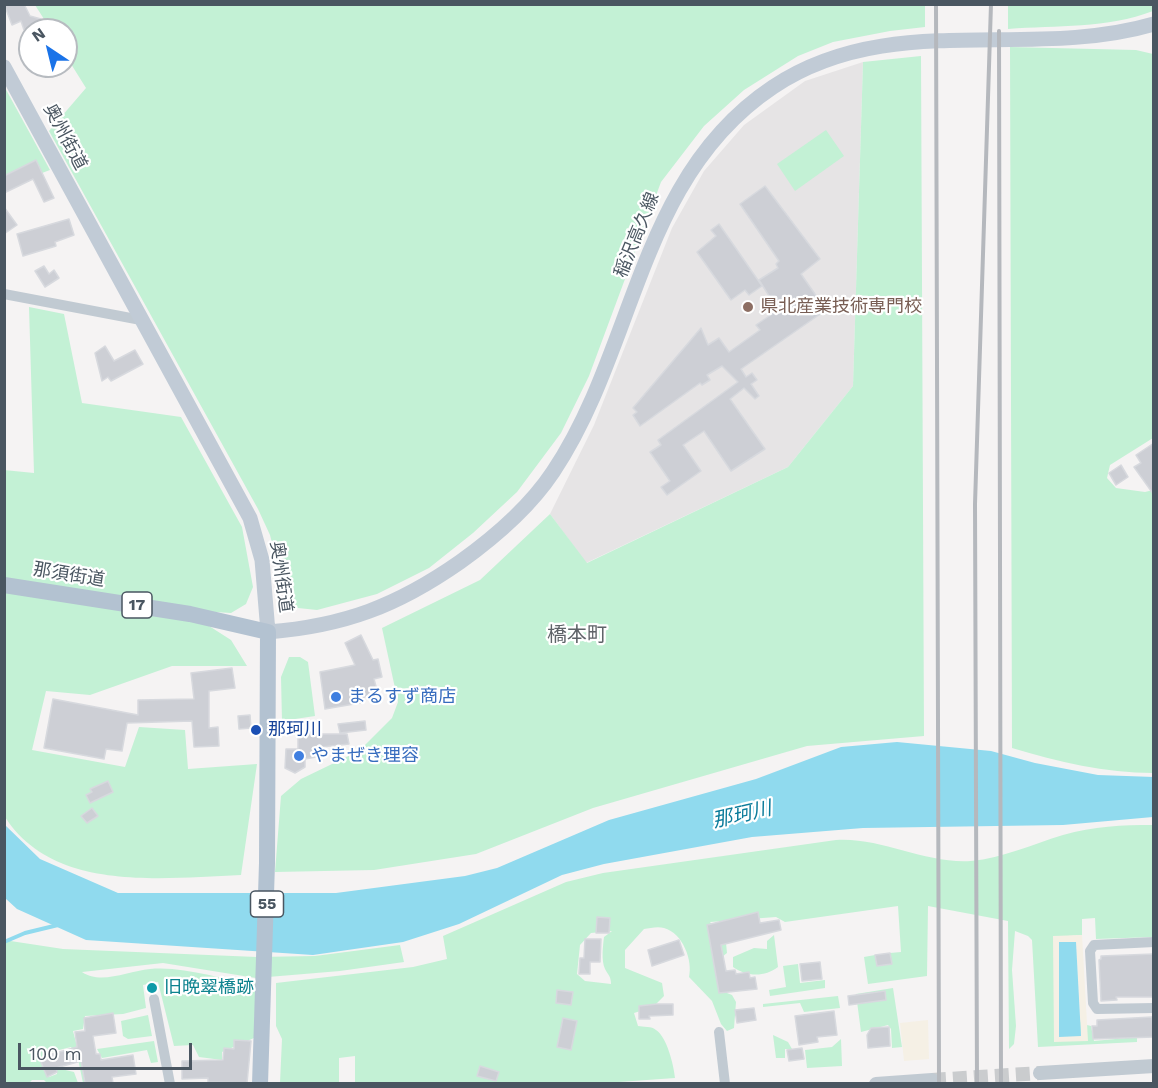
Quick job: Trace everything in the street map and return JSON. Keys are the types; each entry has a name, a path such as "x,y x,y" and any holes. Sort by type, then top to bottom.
{"main road":[{"name":"稲沢高久線","path":"268,632 331,624 398,599 437,578 467,557 526,506 552,474 597,387 674,196 713,140 728,124 773,87 828,58 888,44 921,39 1086,37 1126,32 1154,24"},
{"name":"奥州街道","path":"4,67 250,518 262,560 268,632 269,793 264,1014 260,1083"},
{"name":"那須街道","path":"4,585 190,614 268,632"}],"street":[{"path":"4,294 141,320"},
{"path":"1154,942 1094,945 1090,951 1093,1003 1097,1009 1154,1008"},
{"path":"154,999 170,1083"},
{"path":"719,1032 725,1083"},
{"path":"1040,1073 1154,1066"},
{"path":"876,1083 932,1080"}],"shaded area":[{"name":"県北産業技術専門校","path":"863,62 853,386 788,467 586,563 550,514 594,425 672,228 704,171 744,125 805,81"}],"green space":[{"path":"1153,4 1153,11 1118,21 1008,29 1008,5"},
{"path":"35,5 925,5 925,27 833,42 798,56 744,90 704,126 661,182 589,376 561,433 517,492 473,533 429,568 377,594 317,610 298,608 285,595 270,535 258,509 49,131 86,88 78,75 78,18 43,18"},
{"path":"1010,47 1136,50 1153,54 1153,438 1110,465 1107,478 1116,488 1145,492 1153,490 1153,773 1082,766 1012,748"},
{"path":"921,56 924,736 807,746 593,808 476,854 374,870 275,872 281,796 301,779 359,751 392,718 398,702 382,628 480,580 550,514 587,563 788,467 853,386 863,62"},
{"path":"4,86 50,170 5,187 4,187"},
{"path":"826,130 844,156 795,191 777,164"},
{"path":"29,307 64,314 82,403 181,417 242,527 253,587 246,604 231,613 184,610 231,640 247,666 172,666 90,695 46,691 32,750 125,767 139,727 185,730 188,769 257,764 241,875 145,878 112,876 80,870 51,859 26,841 5,817 4,470 34,473"},
{"path":"289,657 300,657 308,662 315,716 282,721 281,677"},
{"path":"1153,825 1153,937 1096,939 1095,918 1082,919 1082,935 1053,937 1087,1041 1087,1025 1091,1026 1094,1041 1137,1037 1137,1042 1038,1047 1032,940 1015,931 1012,970 1016,1026 1014,1044 1009,1049 1008,921 928,906 927,976 868,984 864,957 875,955 877,966 892,964 890,953 901,952 898,906 785,922 776,917 710,922 726,943 727,953 718,960 717,967 727,993 732,995 736,1002 734,1028 727,1031 721,1024 712,1001 689,977 688,956 681,941 671,931 662,927 644,929 625,950 625,968 662,983 664,996 653,1007 634,1013 638,1026 654,1029 667,1045 675,1078 591,1084 355,1083 355,1056 339,1058 339,1083 280,1083 282,1039 276,1026 276,983 413,967 447,959 443,936 566,882 603,873 836,840 870,842 937,859 971,861 1006,854 1074,832 1108,827","holes":["612,931 604,937 603,961 611,984 585,981 577,974 580,945 591,933"]},
{"path":"774,935 778,967 767,973 750,974 733,967 733,957 754,948 767,949 767,941"},
{"path":"4,940 63,949 257,957 315,956 400,945 404,962 340,971 256,978 163,963 82,972 89,976 106,977 142,970 163,969 190,971 256,984 254,1038 222,1052 222,1060 199,1057 193,1045 174,1046 158,982 143,985 146,1008 123,1014 85,1016 83,1029 73,1031 81,1062 96,1081 83,1083 78,1059 71,1047 51,1052 42,1068 49,1077 57,1074 57,1068 74,1072 78,1083 47,1083 44,1080 32,1080 29,1083 5,1083"},
{"path":"798,964 800,983 825,980 825,988 770,996 769,990 786,987 783,966"},
{"path":"893,988 902,1047 892,1048 891,1029 888,1025 861,1032 856,994"},
{"path":"838,996 840,1008 804,1012 800,1003 763,1007 763,1004"},
{"path":"148,1015 152,1036 128,1039 123,1036 121,1021"},
{"path":"773,1035 788,1042 792,1049 785,1049 785,1058 776,1058"},
{"path":"841,1039 842,1066 807,1068 805,1050 832,1047"},
{"path":"154,1041 158,1062 151,1063 147,1050 102,1058 97,1049"}],"sand":[{"path":"1082,935 1088,1041 1054,1042 1053,936","holes":["1076,942 1081,1036 1059,943"]},
{"path":"928,1020 929,1059 904,1061 900,1023"}],"water":[{"path":"897,742 991,751 1035,763 1098,775 1154,777 1153,817 1063,825 863,828 752,837 604,864 562,875 459,924 403,942 313,955 86,940 17,909 5,898 4,824 40,859 118,893 336,893 465,876 497,868 609,820 756,779 841,747"},
{"path":"1059,942 1076,942 1081,1036 1059,1037"}],"building":[{"path":"4,4 24,4 30,16 37,18 18,18 18,22 12,25"},
{"path":"36,160 54,198 44,202 33,179 4,193 4,176"},
{"path":"765,186 820,259 801,274 826,310 741,369 746,377 752,373 757,380 751,384 759,396 755,399 744,388 730,399 765,449 731,471 704,431 683,445 701,471 667,495 661,487 670,481 650,452 661,445 658,440 738,382 722,366 707,375 710,380 702,385 700,383 640,426 633,415 637,412 633,408 701,328 708,345 719,338 729,352 760,330 756,325 778,310 759,280 778,268 776,264 779,261 740,204"},
{"path":"4,207 17,225 4,234"},
{"path":"69,219 74,235 55,242 56,246 23,256 17,234"},
{"path":"719,224 762,286 749,295 745,290 731,300 697,252 716,236 711,230"},
{"path":"44,266 49,274 54,270 59,278 45,287 35,271"},
{"path":"105,346 114,361 135,350 143,364 111,381 108,377 102,381 95,353"},
{"path":"1154,443 1154,495 1134,467 1141,463 1136,455"},
{"path":"1121,465 1128,477 1116,485 1109,473"},
{"path":"361,635 373,660 378,659 382,677 374,679 378,694 361,698 360,703 325,709 320,672 355,665 345,643"},
{"path":"232,668 235,688 209,691 209,728 218,727 219,746 194,747 192,721 127,723 122,751 106,749 104,759 44,748 53,699 138,715 138,700 194,699 191,673"},
{"path":"250,715 251,728 239,729 238,716"},
{"path":"365,721 366,730 340,733 338,724"},
{"path":"306,729 318,729 318,734 347,734 349,744 322,747 322,756 305,759 305,767 295,773 285,768 286,749 298,749 298,733 306,733"},
{"path":"108,781 113,792 90,803 86,795 92,792 90,789"},
{"path":"92,808 98,816 87,823 81,816"},
{"path":"758,912 760,923 779,920 781,930 721,945 726,971 735,970 736,974 749,972 750,978 755,977 757,989 719,993 707,925"},
{"path":"597,917 610,918 609,933 596,933"},
{"path":"585,939 601,939 600,962 590,962 590,974 579,974 580,958 584,958"},
{"path":"679,940 684,955 652,966 648,950"},
{"path":"890,953 892,964 877,966 875,955"},
{"path":"1154,954 1154,997 1116,997 1117,1000 1101,1001 1099,960 1101,956"},
{"path":"820,962 822,979 802,981 800,964"},
{"path":"557,990 573,992 571,1005 556,1003"},
{"path":"885,991 886,1000 849,1005 848,996"},
{"path":"673,1004 673,1015 649,1016 650,1019 639,1019 639,1006"},
{"path":"754,1008 756,1020 737,1023 735,1010"},
{"path":"834,1011 837,1035 817,1037 818,1042 799,1045 795,1016"},
{"path":"113,1013 116,1033 93,1036 96,1054 100,1054 101,1060 133,1055 136,1074 112,1077 113,1083 85,1083 81,1061 56,1068 57,1072 47,1077 41,1062 53,1057 52,1054 77,1047 75,1032 85,1031 84,1018"},
{"path":"1152,1017 1154,1037 1093,1039 1092,1026 1097,1026 1097,1020"},
{"path":"563,1018 577,1021 571,1050 557,1047"},
{"path":"889,1027 890,1046 868,1048 867,1035 871,1028"},
{"path":"234,1040 251,1041 247,1083 208,1082 208,1078 182,1079 182,1061 223,1060 224,1048 234,1049"},
{"path":"802,1048 804,1059 789,1061 787,1050"},
{"path":"480,1066 499,1072 496,1081 477,1076"}],"waterway":[{"path":"4,942 25,933 58,925"}],"tunnel":[{"path":"932,1080 1040,1073"}],"railway":[{"path":"936,4 939,1084"},
{"path":"977,1084 975,504 991,4"},
{"path":"999,31 1001,1084"}],"place":[{"name":"県北産業技術専門校","path":"748,307"},
{"name":"まるすず商店","path":"336,697"},
{"name":"那珂川","path":"256,730"},
{"name":"やまぜき理容","path":"299,756"},
{"name":"旧晩翠橋跡","path":"152,988"}],"district":[{"name":"橋本町","path":"577,635"}]}
